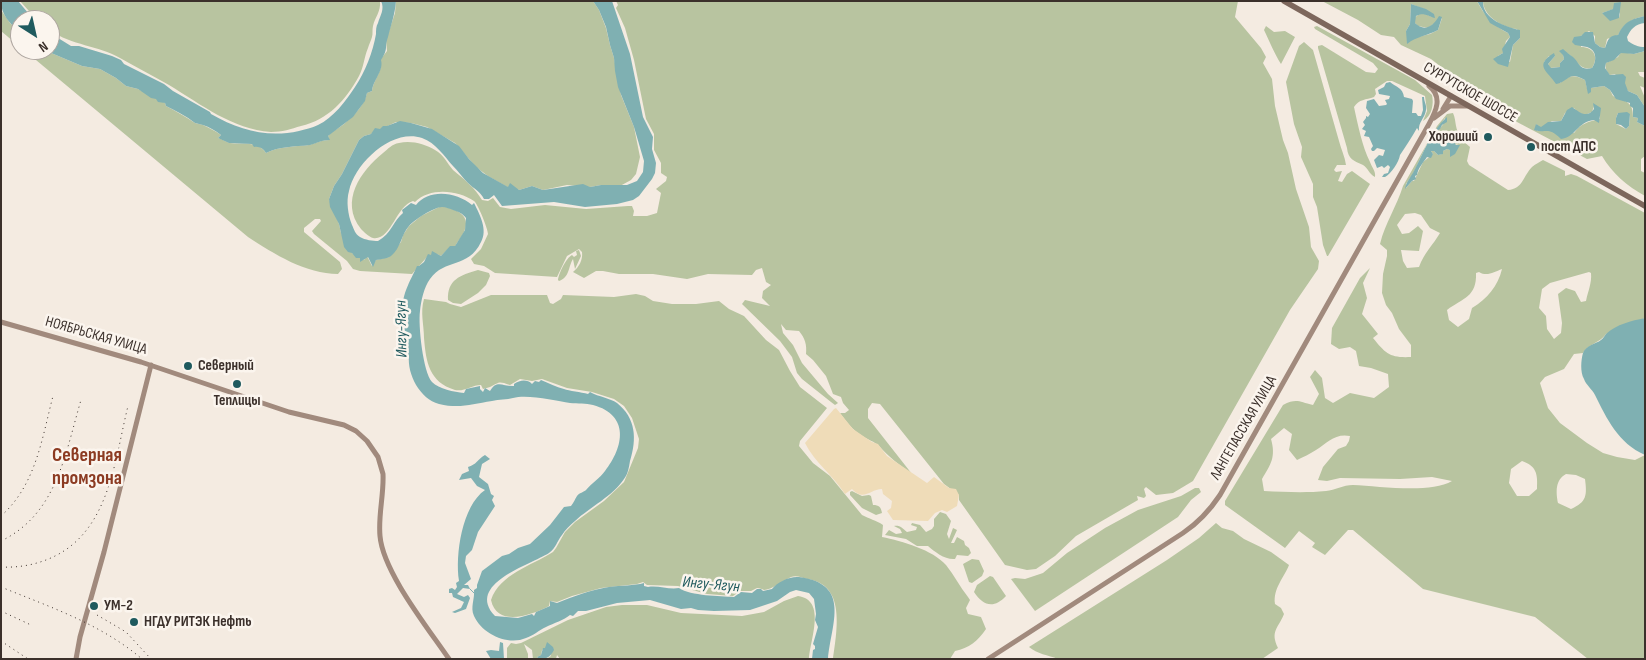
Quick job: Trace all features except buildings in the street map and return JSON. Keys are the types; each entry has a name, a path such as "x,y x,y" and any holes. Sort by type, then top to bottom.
{"main road":[{"name":"СУРГУТСКОЕ ШОССЕ","path":"1284,1 1645,206"},
{"path":"1413,74 1435,91 1438,101 1429,124"},
{"path":"1434,114 1449,94"},
{"path":"1429,124 1443,110 1449,94"},
{"path":"1443,110 1457,105 1472,108"},
{"name":"ЛАНГЕПАССКАЯ УЛИЦА","path":"988,659 1183,534 1208,512 1220,495 1429,124"},
{"name":"НОЯБРЬСКАЯ УЛИЦА","path":"1,322 152,365 76,659"},
{"path":"152,365 289,412 344,425 362,435 378,458 383,474 380,535 384,555 407,597 449,659"}],"green space":[{"path":"20,1 380,1 379,11 373,26 372,37 361,73 342,101 328,114 311,123 271,132 257,130 230,121 112,54 60,36 60,10 28,10"},
{"path":"396,1 593,1 599,10 606,28 621,95 634,127 640,157 636,174 631,180 620,186 601,185 590,187 567,185 543,190 532,186 519,190 509,186 509,188 476,167 455,143 427,127 396,122 359,140 329,199 341,233 352,253 364,260 367,256 372,266 376,260 389,257 401,242 409,226 421,216 441,206 457,211 464,217 466,226 463,234 455,247 450,247 441,256 437,254 427,257 412,274 360,271 353,269 347,261 314,234 312,231 321,221 320,219 315,219 304,228 304,232 340,262 342,269 338,274 314,271 291,262 248,237 36,60 60,60 60,57 82,66 100,69 126,86 138,89 165,103 166,106 195,123 217,132 221,135 218,138 230,143 259,146 266,153 282,148 309,145 329,140 328,136 330,134 352,117 364,102 367,93 372,91 381,68 380,60 387,51 386,40 395,13"},
{"path":"616,1 1238,1 1235,17 1261,48 1266,57 1263,63 1272,79 1275,106 1283,140 1296,189 1309,227 1311,247 1319,261 1318,269 1290,310 1193,481 1173,493 1156,495 1146,487 1144,489 1146,496 1144,498 1137,496 1138,500 1076,536 1055,556 1036,569 1027,570 1005,565 959,500 959,495 944,484 880,404 872,403 868,409 868,418 912,474 877,445 850,426 840,413 845,413 849,410 841,397 833,394 826,376 806,354 805,342 799,331 786,330 781,324 783,333 793,345 802,363 838,403 835,405 797,373 792,357 780,341 742,304 745,300 770,306 762,298 763,291 771,285 766,282 762,268 756,270 752,275 708,274 687,279 653,274 619,274 603,271 596,271 584,278 573,272 581,261 582,252 579,249 567,256 557,277 495,273 484,266 474,264 471,259 481,249 488,234 478,207 474,201 467,197 444,192 428,194 415,202 407,204 389,229 379,237 373,238 361,229 352,208 352,197 356,187 375,160 392,146 404,142 422,144 438,152 482,200 488,201 493,198 500,207 511,209 545,205 586,209 632,206 633,216 647,216 657,213 661,193 656,189 666,181 667,177 661,173 661,163 654,150 654,134 646,119 634,60 625,28 616,8 618,5"},
{"path":"1322,1 1477,1 1490,20 1508,33 1510,37 1506,41 1503,53 1498,56 1510,62 1513,45 1520,38 1517,29 1500,24 1490,16 1486,12 1483,1 1645,1 1645,16 1629,22 1618,35 1607,39 1605,48 1595,43 1595,36 1589,31 1581,36 1581,47 1585,47 1594,53 1595,60 1592,68 1584,68 1567,53 1563,55 1564,59 1560,63 1560,67 1550,68 1548,64 1555,56 1549,56 1544,62 1560,83 1566,78 1575,76 1585,80 1587,88 1591,92 1591,88 1604,86 1610,90 1613,96 1630,105 1633,117 1638,118 1637,122 1645,126 1645,156 1641,159 1641,171 1645,173 1645,196 1620,179 1602,156 1587,159 1500,113 1431,59 1401,45 1394,37 1381,35 1358,20","holes":["1615,3 1620,14 1619,18 1602,13 1614,9","1411,4 1424,9 1431,17 1424,14 1418,15 1414,19 1418,26 1428,28 1442,18 1438,30 1414,38 1406,31 1410,24","1594,106 1600,115 1600,119 1582,125 1574,133 1547,130 1537,131 1536,124 1541,128 1552,121 1561,121 1565,113 1574,108 1577,112 1585,115 1592,112","1618,113 1630,114 1629,126 1626,129 1616,124"]},
{"path":"1,10 10,23 10,39 1,31"},
{"path":"1266,26 1274,32 1285,31 1295,37 1281,64 1264,30"},
{"path":"1317,26 1415,80 1432,95 1432,110 1423,121 1427,111 1425,96 1392,81 1387,81 1375,89 1376,94 1374,97 1356,104 1354,107 1362,142 1375,177 1365,166 1354,161 1349,155 1318,46 1322,45 1366,72 1375,73 1378,69 1373,63 1315,29 1314,27"},
{"path":"1304,42 1313,50 1345,159 1346,165 1337,165 1334,170 1336,172 1342,171 1338,181 1342,182 1347,174 1352,171 1370,184 1328,256 1323,245 1317,207 1313,197 1313,184 1301,157 1302,147 1294,124 1286,82 1299,46"},
{"path":"1645,51 1645,72 1638,72 1640,76 1645,78 1645,88 1640,86 1645,98 1645,107 1637,95 1628,91 1615,74 1610,75 1607,71 1606,63 1618,57 1621,52 1634,54"},
{"path":"1453,113 1458,132 1463,141 1470,147 1467,161 1469,165 1508,190 1520,185 1532,167 1543,160 1565,171 1565,176 1571,174 1577,176 1645,213 1645,318 1606,334 1583,353 1574,354 1564,369 1545,377 1540,383 1548,408 1560,423 1587,443 1603,453 1617,457 1635,460 1645,455 1645,659 1588,659 1535,617 1423,589 1353,530 1348,530 1325,555 1312,547 1315,543 1299,531 1285,548 1225,505 1225,501 1283,405 1295,401 1313,405 1319,394 1310,377 1315,370 1322,378 1325,398 1333,403 1350,393 1374,398 1389,387 1388,374 1359,366 1356,351 1350,347 1339,349 1331,344 1332,328 1360,278 1370,268 1363,283 1367,298 1362,314 1378,334 1373,338 1381,348 1393,356 1411,357 1411,345 1399,329 1386,305 1382,293 1387,250 1380,244 1403,186 1437,126 1447,114","holes":["1445,118 1445,122 1432,138 1459,145 1455,151 1447,149 1438,155 1431,151 1433,154 1423,162 1414,181 1406,188 1406,184 1413,174 1426,146","1415,213 1421,215 1430,228 1440,233 1419,267 1407,268 1403,261 1401,250 1419,251 1423,231 1418,226 1409,233 1402,234 1397,225 1405,214","1502,269 1498,281 1491,292 1472,308 1469,319 1458,327 1449,320 1447,310 1468,296 1474,287 1476,273 1488,274","1591,273 1586,301 1581,302 1575,291 1566,288 1558,294 1562,323 1561,333 1554,339 1547,329 1546,316 1539,308 1542,289 1550,283","1284,428 1292,434 1289,450 1297,460 1336,437 1345,435 1350,436 1349,441 1346,446 1338,449 1323,467 1318,480 1432,477 1452,481 1442,485 1418,488 1353,485 1318,492 1264,491 1262,479 1272,460 1271,439","1522,461 1530,465 1535,471 1537,489 1529,496 1517,496 1509,483 1511,469","1566,474 1576,475 1585,479 1586,494 1580,504 1571,509 1558,503 1557,491 1560,480"]},
{"path":"579,250 581,256 575,269 573,259 567,274 559,281 565,262 572,255 574,257 577,255 576,251"},
{"path":"478,270 489,273 490,276 486,285 478,293 461,304 448,300 448,293 456,279"},
{"path":"636,294 645,296 653,301 672,304 696,304 719,301 729,309 744,316 766,340 779,350 800,387 827,408 800,441 799,446 813,463 830,476 862,515 883,525 882,537 925,551 946,565 970,600 966,608 968,614 981,617 986,629 980,637 969,646 955,651 950,659 833,659 837,622 833,599 828,590 819,583 795,576 767,590 757,588 751,591 740,591 733,596 707,594 678,586 647,585 643,582 601,588 557,602 550,601 549,606 534,613 516,617 500,614 495,609 491,600 495,591 509,577 553,552 565,532 575,522 604,501 624,482 638,448 639,439 632,418 624,406 614,399 592,392 567,388 542,379 532,381 520,379 510,385 499,383 483,389 481,385 458,390 439,382 430,370 425,347 422,318 424,299 446,302 461,307 491,295 547,295 550,303 553,304 561,299 563,295 614,297"},
{"path":"1195,488 1199,488 1201,492 1191,500 1178,517 1035,611 1011,579 1025,579 1043,573 1067,553 1105,528 1138,510 1181,496"},
{"path":"852,491 862,496 871,496 873,505 877,505 882,513 876,515 862,508 850,495"},
{"path":"940,512 946,514 951,521 947,534 949,539 953,528 957,530 951,543 954,543 957,537 964,541 971,553 968,556 957,555 955,559 944,557 928,546 917,546 906,539 885,535 889,530 896,534 902,533 900,529 894,526 899,526 907,532 916,530 917,527 911,525 912,523 920,525 926,532 932,529 934,519"},
{"path":"1216,523 1222,528 1233,531 1244,539 1271,552 1289,565 1277,588 1275,598 1275,604 1281,608 1284,614 1275,634 1278,648 1262,659 1058,659 1039,653 1029,647 1167,560 1199,538"},
{"path":"972,559 979,560 984,571 982,576 972,583 969,582 963,564"},
{"path":"990,576 993,577 1006,596 993,604 985,603 974,592 977,585"},
{"path":"798,596 807,599 812,605 814,613 814,632 809,659 560,659 557,655 556,659 546,659 551,656 546,648 537,657 539,659 533,659 532,650 524,644 528,659 507,659 507,648 511,643 521,643 568,620 606,607 647,605 681,613 742,616 764,612"}],"sand":[{"path":"836,408 853,429 878,444 887,456 927,483 934,477 949,488 956,489 959,495 957,506 947,512 942,510 935,513 928,521 893,520 887,511 891,508 892,501 883,494 882,489 864,495 856,493 852,489 845,494 813,456 805,443"}],"water":[{"path":"1,1 18,1 26,10 10,10 10,22 1,6"},
{"path":"381,1 396,1 386,50 381,60 380,72 372,91 367,93 365,101 353,117 328,136 330,140 310,145 282,148 266,153 252,144 229,143 218,138 221,135 212,129 195,123 166,106 165,103 158,102 138,89 126,86 100,69 82,66 60,57 60,39 71,46 79,46 121,60 124,64 164,84 222,120 253,131 276,134 287,133 318,125 339,109 362,75 371,55 382,4"},
{"name":"Ингу-Ягун","path":"593,1 612,1 630,54 643,117 653,137 652,149 656,163 655,173 639,196 633,200 617,204 585,207 554,202 502,206 494,195 489,199 484,199 431,143 422,138 410,136 387,143 367,159 353,180 348,195 349,217 356,233 360,237 378,241 389,231 403,213 402,210 411,203 416,205 428,196 435,194 451,195 459,197 472,205 474,203 481,217 484,233 481,242 470,256 436,272 424,290 420,307 424,359 432,382 451,391 464,393 466,389 480,386 483,392 485,388 490,391 498,384 514,386 514,384 521,381 528,381 532,384 535,381 539,382 541,380 566,390 588,394 590,392 614,401 628,415 631,422 634,445 624,479 614,491 569,526 549,553 516,570 494,585 488,594 488,605 495,616 518,618 532,614 534,616 536,612 550,606 550,601 557,603 602,588 614,586 644,583 644,586 648,587 679,588 698,594 734,597 741,592 752,593 757,589 763,591 772,589 784,580 799,577 816,581 826,588 832,597 834,620 828,659 812,659 813,650 815,649 813,644 818,627 815,620 814,599 809,593 796,590 777,601 750,610 714,611 691,608 681,609 650,600 617,603 586,611 578,611 573,616 570,615 531,636 519,640 496,637 483,628 474,616 472,609 474,590 477,588 482,571 502,556 530,544 550,525 564,507 571,506 578,495 603,474 616,452 619,442 618,424 613,416 605,410 588,404 519,397 466,406 453,406 439,404 426,397 416,385 410,370 409,356 404,352 407,350 402,348 404,325 401,317 404,314 404,295 417,266 424,262 428,254 431,255 432,251 441,256 450,246 455,246 465,230 466,218 460,213 445,207 429,211 409,226 391,256 376,260 373,267 368,257 360,262 360,258 356,258 344,247 339,224 330,207 329,199 359,140 371,134 375,128 380,129 383,126 400,121 432,129 459,146 483,173 508,187 510,183 519,190 532,186 543,190 583,184 590,187 627,185 637,181 643,172 644,161 634,127 618,87 614,58 606,27"},
{"path":"1477,1 1483,1 1486,13 1496,21 1520,30 1520,38 1513,45 1508,67 1498,64 1493,59 1503,53 1502,49 1510,37 1508,33 1490,23"},
{"path":"1621,2 1619,18 1610,21 1602,13 1613,9 1614,3"},
{"path":"1411,4 1434,14 1435,18 1423,14 1416,16 1415,23 1418,26 1428,27 1439,16 1442,17 1438,30 1407,44 1406,31 1410,24"},
{"path":"1645,16 1645,23 1634,27 1627,37 1628,41 1632,44 1645,47 1645,51 1634,54 1621,53 1614,60 1606,63 1605,68 1610,75 1623,74 1626,77 1625,83 1628,91 1637,95 1645,107 1645,126 1637,122 1638,118 1633,117 1633,108 1630,106 1630,103 1616,99 1610,90 1604,86 1591,88 1591,92 1588,94 1585,80 1572,76 1556,84 1544,68 1544,62 1554,53 1555,56 1548,64 1551,68 1560,67 1560,63 1564,59 1559,51 1563,49 1580,66 1588,69 1592,68 1595,62 1593,51 1587,47 1575,45 1572,42 1574,37 1581,36 1585,32 1593,32 1595,43 1605,48 1609,38 1618,35 1625,24"},
{"path":"1390,82 1401,90 1404,97 1412,99 1412,113 1421,116 1423,110 1422,97 1424,97 1426,108 1419,131 1417,128 1392,171 1385,177 1382,177 1388,173 1390,167 1388,165 1384,168 1382,166 1377,168 1374,160 1379,155 1383,156 1385,150 1377,148 1372,151 1373,146 1369,137 1364,136 1366,131 1362,129 1365,125 1363,122 1366,116 1368,117 1370,114 1366,108 1367,101 1374,99 1379,106 1386,105 1385,100 1389,99 1390,96 1379,94 1378,90"},
{"path":"1593,103 1601,108 1599,123 1594,120 1588,121 1566,138 1561,139 1550,131 1534,130 1536,124 1541,127 1548,122 1561,121 1567,110 1572,107 1583,114 1589,114 1594,109"},
{"path":"1627,112 1630,114 1629,126 1626,129 1616,124 1616,118 1618,113"},
{"path":"1447,117 1447,122 1437,131 1437,136 1432,138 1441,138 1451,143 1453,141 1456,145 1460,145 1455,154 1450,157 1450,150 1447,149 1443,151 1443,154 1438,155 1431,151 1433,154 1431,158 1427,157 1415,176 1416,179 1405,189 1432,135"},
{"path":"1645,318 1645,455 1627,444 1614,429 1585,381 1581,366 1583,353 1586,348 1602,339 1619,325"},
{"path":"485,455 490,459 482,464 479,477 488,484 491,494 494,496 492,500 495,506 478,532 472,550 466,556 465,563 471,579 464,585 468,585 470,589 463,588 457,594 464,597 468,595 470,598 466,609 455,613 452,612 461,608 464,602 453,597 452,593 449,593 449,589 455,590 457,587 456,583 459,581 458,558 462,532 471,507 477,497 485,490 477,486 471,478 459,480 462,474 469,471 468,467"},
{"path":"500,642 503,643 504,659 491,659 486,651 499,651"},
{"path":"547,642 554,650 548,657 539,659 537,657 541,655"}],"waterway":[{"path":"470,589 475,594"}],"railway":[{"path":"1,516 13,504 30,475 41,444 53,396"},
{"path":"1,541 20,529 35,515 47,499 56,481 70,441 81,400"},
{"path":"1,567 30,565 44,561 75,543 89,527 108,490 128,406"},
{"path":"1,575 5,576"},
{"path":"1,587 92,626 110,636 142,659"},
{"path":"1,611 31,625"},
{"path":"97,615 126,632 151,659"},
{"path":"1,641 28,659"}],"place":[{"name":"Хороший","path":"1488,137"},
{"name":"пост ДПС","path":"1531,147"},
{"name":"Северный","path":"188,366"},
{"name":"Теплицы","path":"237,384"},
{"name":"УМ-2","path":"94,606"},
{"name":"НГДУ РИТЭК Нефть","path":"134,622"}],"district":[{"name":"Северная промзона","path":"87,468"}]}
